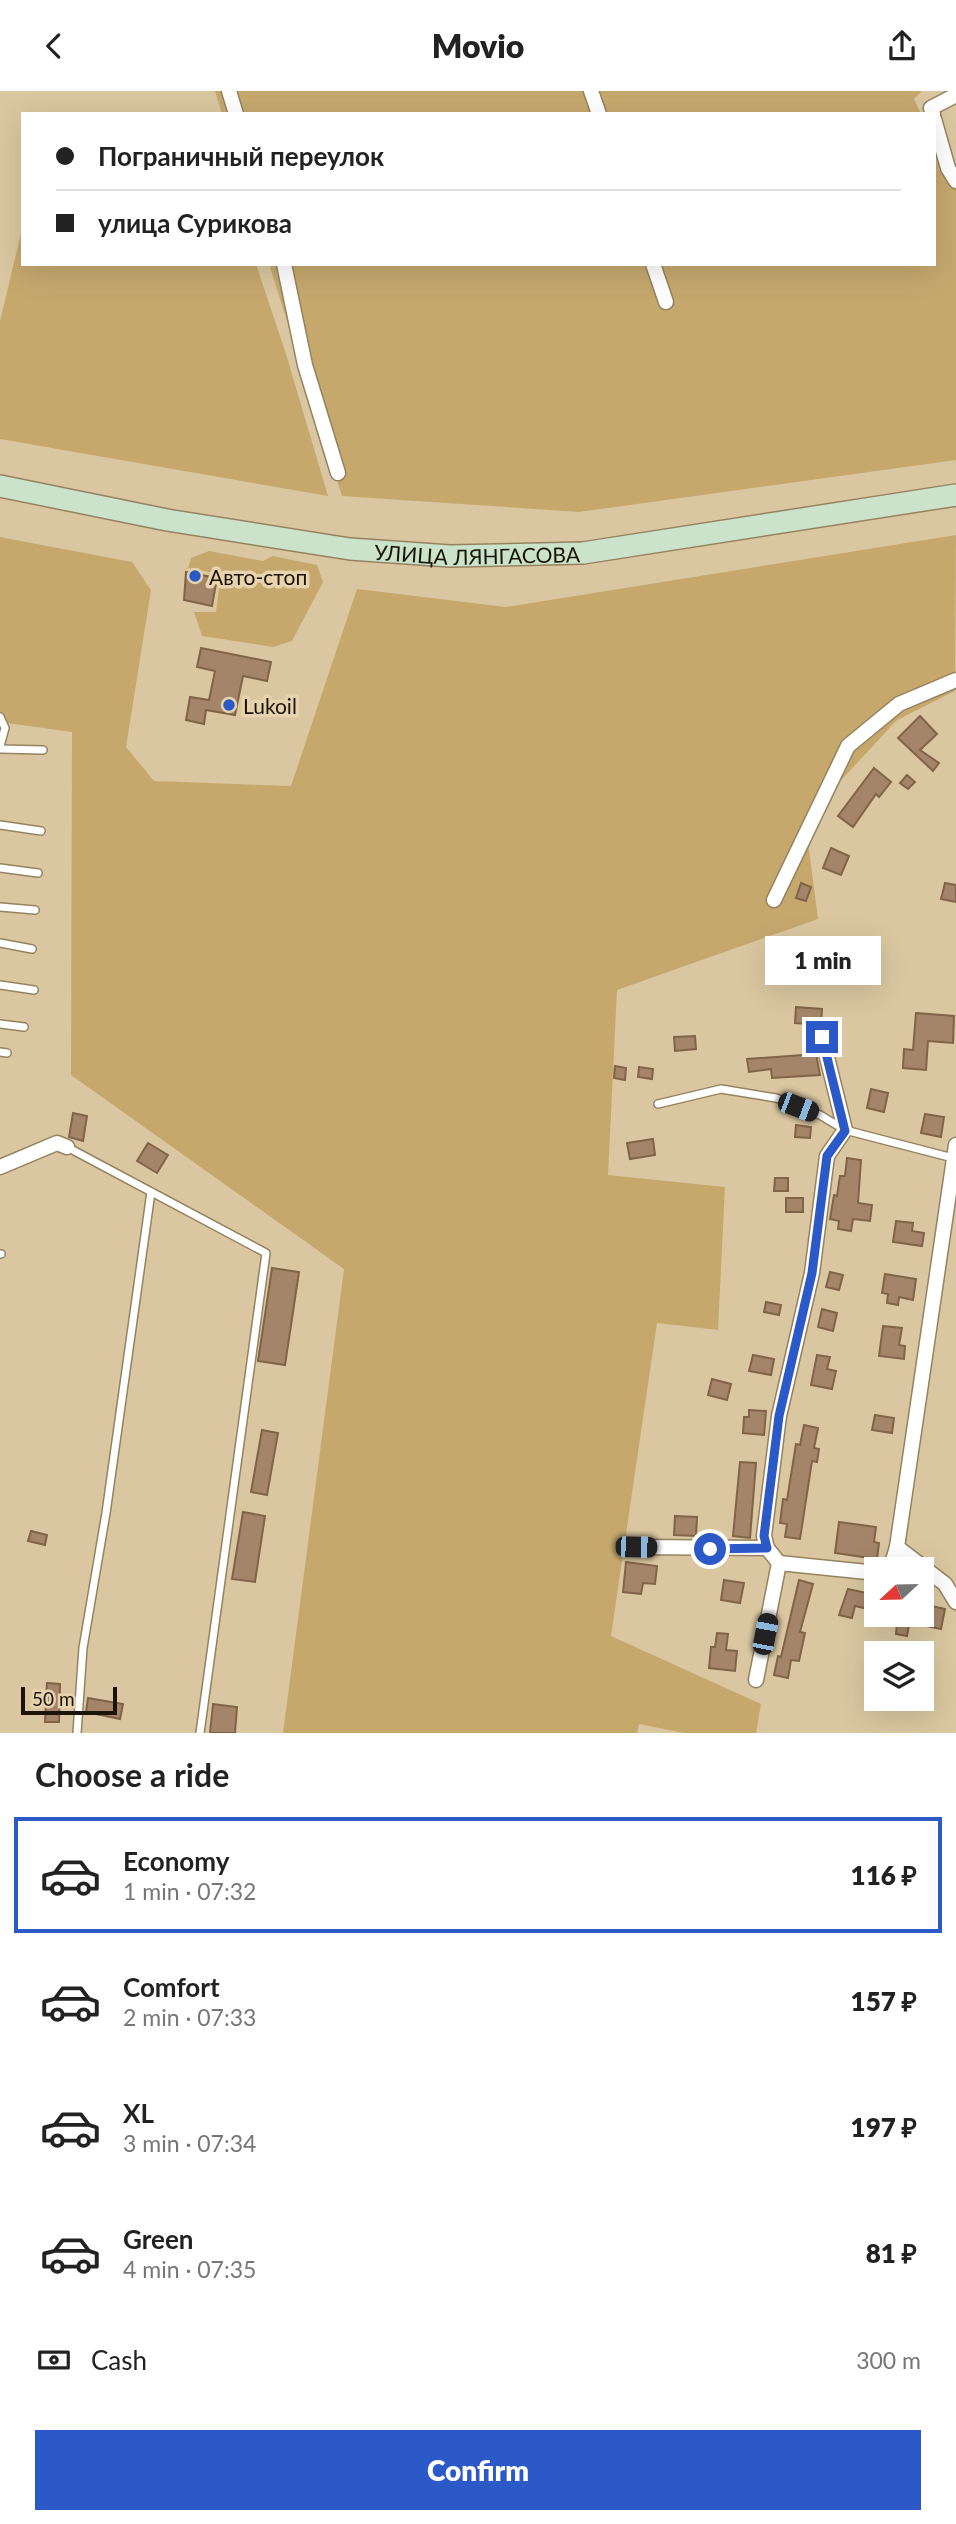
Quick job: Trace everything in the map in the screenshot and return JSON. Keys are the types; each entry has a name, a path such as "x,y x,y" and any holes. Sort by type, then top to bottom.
{"main road":[{"name":"УЛИЦА ЛЯНГАСОВА","path":"0,486 167,520 350,549 450,556 583,553 956,495"}],"street":[{"path":"229,91 235,112"},
{"path":"591,91 598,112"},
{"path":"934,112 956,95"},
{"path":"936,124 948,168 956,181"},
{"path":"284,266 305,365 338,473"},
{"path":"654,266 666,302"},
{"path":"774,900 848,746 899,704 956,680"},
{"path":"822,1037 845,1131 827,1156 812,1273 779,1416 764,1536 767,1548 779,1563 864,1572"},
{"path":"0,1167 57,1143 67,1147"},
{"path":"894,1557 954,1152"},
{"path":"636,1547 767,1548"},
{"path":"897,1547 945,1584 956,1602"},
{"path":"756,1680 779,1563"}],"lane":[{"path":"0,717 5,728 0,747 43,750"},
{"path":"0,825 41,831"},
{"path":"0,868 38,873"},
{"path":"0,907 35,911"},
{"path":"0,943 32,949"},
{"path":"0,985 34,990"},
{"path":"0,1024 24,1027"},
{"path":"658,1104 720,1089 776,1098 820,1115 845,1131 954,1152"},
{"path":"67,1147 266,1253 200,1733"},
{"path":"78,1733 83,1648 106,1513 151,1192"}],"shaded area":[{"path":"215,91 922,91 914,99 920,112 221,112"},
{"path":"936,143 956,186 956,460 579,512 342,496 270,266 936,266"},
{"path":"21,233 21,266 257,266 328,496 0,439 0,321"},
{"path":"956,535 955,691 897,720 805,819 818,919 617,990 608,1175 725,1187 718,1330 657,1323 611,1636 761,1704 756,1733 684,1733 639,1724 637,1733 283,1733 344,1269 71,1075 72,732 0,722 0,537 132,562 151,590 126,747 154,781 291,786 357,589 506,607"},
{"path":"209,551 263,561 273,556 317,565 323,582 292,641 273,647 202,636 194,612 216,612 221,574 188,568 191,558"}],"building":[{"path":"186,572 217,578 212,606 184,600"},
{"path":"201,648 271,662 267,681 243,676 235,715 206,710 204,724 186,720 190,697 209,700 215,671 197,667"},
{"path":"920,716 937,734 920,750 939,763 933,771 898,738"},
{"path":"874,768 891,782 879,797 876,794 853,827 838,816"},
{"path":"907,775 915,782 908,789 900,783"},
{"path":"831,848 849,856 841,875 823,868"},
{"path":"801,883 811,887 806,901 796,898"},
{"path":"945,883 956,885 956,902 941,899"},
{"path":"796,1007 822,1009 821,1025 795,1023"},
{"path":"916,1013 954,1016 953,1043 928,1041 926,1070 903,1068 904,1049 913,1050"},
{"path":"695,1036 696,1049 675,1051 674,1037"},
{"path":"816,1054 820,1075 772,1078 771,1069 749,1072 747,1059"},
{"path":"615,1066 626,1068 625,1080 614,1078"},
{"path":"639,1067 653,1069 652,1079 638,1077"},
{"path":"871,1089 888,1093 884,1112 867,1108"},
{"path":"73,1113 87,1116 83,1141 69,1137"},
{"path":"925,1114 944,1117 941,1137 921,1133"},
{"path":"796,1125 811,1127 810,1138 795,1137"},
{"path":"653,1139 655,1155 630,1159 627,1143"},
{"path":"148,1143 168,1155 157,1173 137,1161"},
{"path":"847,1158 861,1160 858,1203 872,1205 870,1221 853,1219 851,1231 838,1229 839,1221 830,1219 840,1176 845,1176"},
{"path":"775,1178 788,1178 788,1191 774,1191"},
{"path":"786,1198 803,1198 803,1212 786,1212"},
{"path":"896,1221 913,1223 912,1231 924,1233 922,1246 893,1242"},
{"path":"272,1268 299,1272 285,1365 258,1361"},
{"path":"830,1272 843,1275 839,1290 826,1287"},
{"path":"885,1274 916,1279 913,1300 899,1297 898,1305 887,1303 888,1294 882,1293"},
{"path":"766,1302 781,1305 779,1315 764,1312"},
{"path":"822,1309 837,1313 833,1331 818,1327"},
{"path":"883,1326 902,1328 899,1345 905,1346 904,1359 879,1356"},
{"path":"753,1355 774,1359 771,1375 749,1371"},
{"path":"817,1355 830,1357 827,1369 836,1371 832,1389 811,1385"},
{"path":"712,1379 731,1384 727,1400 708,1395"},
{"path":"749,1410 766,1411 764,1435 743,1433 744,1417 749,1417"},
{"path":"875,1415 894,1418 892,1433 872,1430"},
{"path":"804,1425 818,1428 814,1448 819,1449 817,1462 812,1461 800,1539 785,1537 787,1524 780,1523 783,1499 787,1500 796,1444 800,1445"},
{"path":"262,1430 278,1433 267,1495 251,1492"},
{"path":"740,1462 756,1463 750,1538 733,1536"},
{"path":"243,1512 265,1516 255,1582 232,1579"},
{"path":"675,1516 697,1517 696,1536 674,1535"},
{"path":"839,1522 876,1527 874,1542 879,1543 877,1557 835,1553"},
{"path":"31,1531 47,1535 45,1545 28,1541"},
{"path":"626,1562 657,1566 655,1584 643,1583 641,1594 623,1592"},
{"path":"724,1580 744,1583 740,1603 721,1600"},
{"path":"799,1580 813,1584 800,1632 805,1633 799,1661 791,1660 788,1678 774,1675 778,1656 781,1657"},
{"path":"848,1589 864,1592 864,1608 855,1606 852,1618 839,1615"},
{"path":"934,1607 945,1609 941,1629 931,1627 934,1627"},
{"path":"897,1627 909,1627 907,1636 896,1634"},
{"path":"717,1633 728,1634 726,1650 737,1651 735,1671 709,1668 711,1647 715,1647"},
{"path":"47,1683 60,1684 59,1722 45,1722"},
{"path":"88,1698 123,1704 120,1719 86,1712"},
{"path":"213,1704 237,1707 235,1733 210,1733"}],"place":[{"name":"Авто-стоп","path":"195,576"},
{"name":"Lukoil","path":"229,705"}],"route":[{"path":"710,1549 767,1548 764,1536 779,1416 812,1273 827,1156 845,1131 822,1037"}]}
